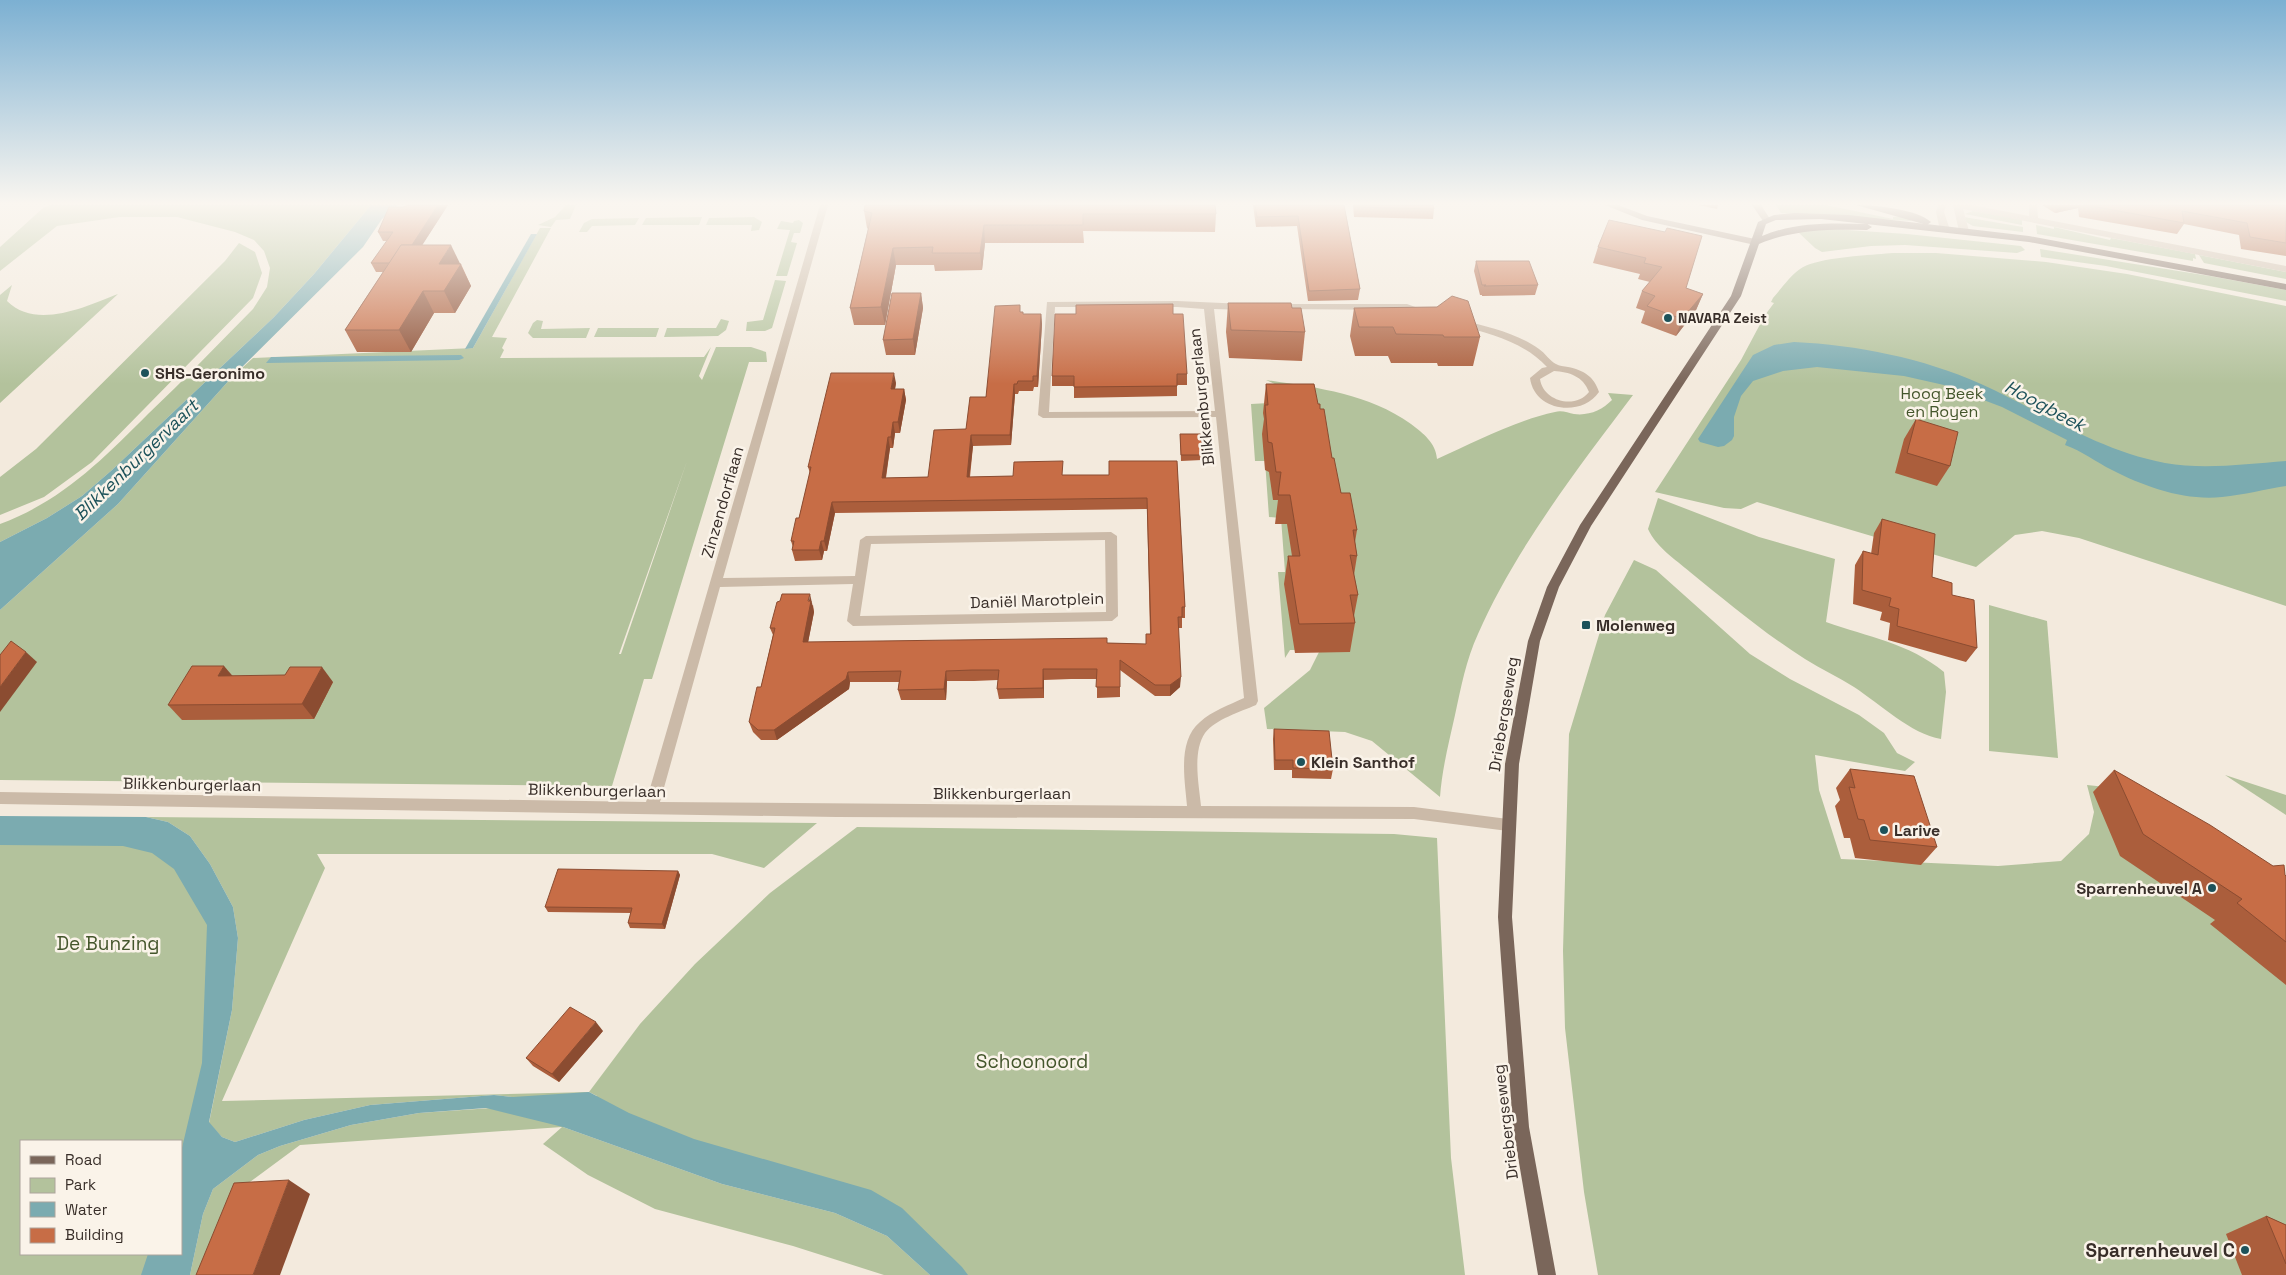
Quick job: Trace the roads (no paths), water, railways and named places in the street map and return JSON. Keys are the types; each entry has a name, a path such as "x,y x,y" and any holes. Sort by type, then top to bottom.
{"main road":[{"name":"Driebergseweg","path":"1547,1275 1521,1127 1505,918 1512,764 1534,641 1549,596 1586,525 1736,296 1747,264"},
{"path":"2166,264 2286,287"}],"street":[{"name":"Zinzendorflaan","path":"651,808 807,264"},
{"path":"2258,264 2286,270"},
{"path":"1209,306 1177,304 1050,304 1044,416 1221,414"},
{"name":"Blikkenburgerlaan","path":"1194,811 1194,744 1201,729 1215,719 1251,701 1209,306 1408,307 1438,317"},
{"path":"1455,321 1524,343 1537,350 1554,368 1573,371 1589,380 1594,392 1592,397 1579,404 1570,405 1559,404 1542,396 1536,390 1535,378 1546,370 1554,368"},
{"name":"Daniël Marotplein","path":"1111,536 1112,616 853,620 860,580 866,540 1111,536"},
{"path":"716,583 860,580"},
{"name":"Blikkenburgerlaan","path":"0,798 836,811 1414,813 1508,825"}],"water":[{"name":"Blikkenburgervaart","path":"322,264 345,264 233,376 118,504 0,610 0,542 47,518 82,496 274,317"},
{"path":"513,264 520,264 473,348 465,349"},
{"path":"1794,342 1842,346 1889,354 1936,367 1981,384 2093,440 2140,457 2165,463 2195,466 2225,466 2286,461 2286,486 2222,497 2208,498 2180,495 2138,482 2112,470 2065,445 2067,440 2002,407 1944,385 1904,376 1817,367 1783,371 1753,381 1741,396 1734,417 1734,436 1732,440 1724,446 1718,447 1700,442 1698,439 1753,355 1774,345"},
{"path":"461,355 464,358 459,360 266,363 271,357"},
{"path":"0,816 146,817 168,822 190,836 210,864 233,907 238,938 232,1010 209,1122 222,1137 235,1142 304,1120 370,1105 494,1095 513,1097 589,1092 629,1113 694,1139 871,1190 902,1208 968,1275 930,1275 887,1236 835,1213 722,1184 563,1127 486,1108 419,1113 351,1125 280,1146 258,1155 213,1189 203,1214 190,1275 141,1275 148,1255 182,1255 182,1148 202,1063 207,925 174,869 152,853 123,846 0,845"}],"place":[{"name":"NAVARA Zeist","path":"1668,318"},
{"name":"SHS-Geronimo","path":"145,373"},
{"name":"Molenweg","path":"1586,625"},
{"name":"Klein Santhof","path":"1301,762"},
{"name":"Larive","path":"1884,830"},
{"name":"Sparrenheuvel A","path":"2212,888"},
{"name":"Sparrenheuvel C","path":"2245,1250"}],"park label":[{"name":"Hoog Beek en Royen","path":"1942,402"},
{"name":"De Bunzing","path":"108,943"},
{"name":"Schoonoord","path":"1032,1061"}],"water label":[{"name":"Hoogbeek","path":"2045,406"}]}
